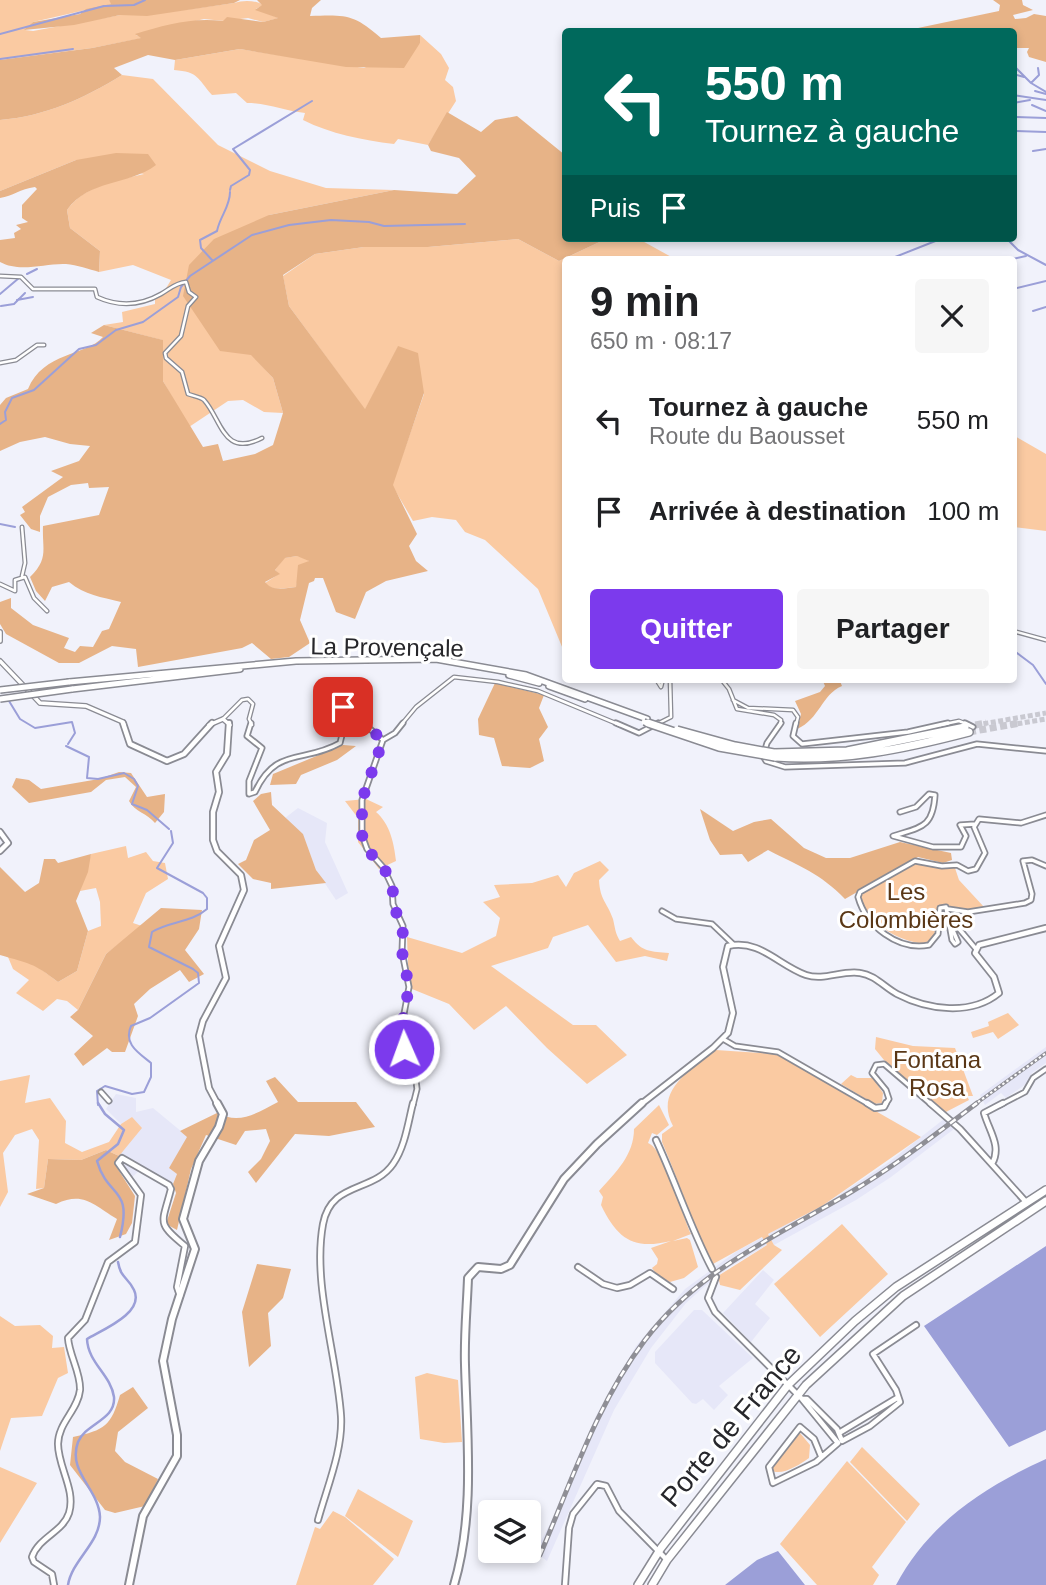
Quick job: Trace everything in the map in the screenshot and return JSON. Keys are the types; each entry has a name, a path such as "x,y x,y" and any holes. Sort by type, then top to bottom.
{"highway":[{"name":"La Provençale","path":"0,690 296,663 397,662 476,669 540,683 719,747 774,755 818,760 851,758 891,751 969,728"},
{"name":"La Provençale","path":"0,699 71,685"}],"main road":[{"name":"Porte de France","path":"638,1585 658,1552 788,1385 855,1321 896,1287 952,1248 1046,1190"},
{"name":"Porte de France","path":"652,1585 667,1560 800,1396 903,1296 1046,1201"}],"street":[{"path":"0,276 21,277 33,289 95,289 97,297 122,305 148,300 183,281 195,297 188,306 181,336 165,353 166,358 182,372 188,394 204,399 213,421 233,441 249,443 262,438"},
{"path":"0,363 16,360 37,345 44,345"},
{"path":"22,527 25,563 22,576"},
{"path":"0,584 15,591 15,579 22,576"},
{"path":"22,576 34,598 47,611"},
{"path":"0,632 0,641"},
{"path":"1017,632 1046,640"},
{"path":"0,661 40,703 50,706 88,706 114,717 123,722 130,744 167,761 184,755 210,725 223,719 242,700 248,699 253,704 249,719 252,725 247,736 262,748 249,781 249,794 255,792 262,775 284,758 330,749 340,743 346,721 336,707 343,707 383,740"},
{"path":"318,1520 338,1449 341,1418 329,1322 321,1283 323,1225 328,1208 338,1196 378,1177 392,1166 400,1150 417,1089 415,1072 406,1055 401,1030 409,987 402,952 403,926 396,912 392,886 385,870 367,849 362,835 362,800 383,740 395,733 416,707 443,683 457,677 538,691 632,732 642,733 671,717 670,683"},
{"path":"724,683 734,706 741,711 774,715 780,720 778,729 766,743 763,756 766,761 785,766 905,763 977,744 1046,751"},
{"path":"733,700 742,708 793,710 798,717 793,736 802,744 908,732 959,721 969,728"},
{"path":"129,1585 144,1516 177,1456 177,1436 163,1361 195,1250 184,1226 185,1210 199,1161 219,1127 223,1114 209,1088 208,1072 200,1050 200,1028 226,978 219,946 244,891 241,875 218,851 213,840 213,812 219,792 216,772 227,754 230,728 229,722 223,719"},
{"path":"900,813 916,807 929,794 934,795 934,812 926,825 893,835 933,847 961,847 966,836 960,825 975,824 979,819 1021,823 1046,815"},
{"path":"975,824 985,850 975,869 968,871 957,865 942,866 915,861 860,892 858,897 862,908 879,930 917,946 930,945 935,941 940,908 943,906 968,912 1026,904 1031,900 1032,894 1023,861 1032,860 1046,866"},
{"path":"0,832 8,843 0,851"},
{"path":"662,911 676,919 712,924 733,944 752,946 814,977 829,978 858,972 873,977 903,996 956,1009 975,1005 999,993 998,983 977,958 976,949 955,924 951,926 958,942 952,942 946,923 948,909"},
{"path":"976,949 983,943 1046,928"},
{"path":"454,1585 463,1555 469,1477 466,1360 469,1308 467,1286 471,1273 478,1267 500,1269 510,1265 548,1202 584,1156 659,1088 723,1039 734,1020 724,968 725,950 733,944"},
{"path":"723,1039 732,1046 778,1052 875,1108 884,1107 889,1099 886,1090 872,1073 876,1065 884,1064 961,1129 1027,1203"},
{"path":"992,1164 997,1148 984,1113 1025,1091 1033,1078 1046,1069"},
{"path":"101,1092 109,1101"},
{"path":"656,1140 683,1199 689,1224 712,1269"},
{"path":"54,1585 52,1574 34,1562 32,1557 39,1542 63,1524 70,1512 69,1495 58,1447 60,1429 76,1404 80,1390 68,1338 85,1320 108,1262 132,1247 138,1230 141,1195 118,1163 122,1158 169,1185 171,1189 162,1223 164,1229 185,1245 186,1252 176,1282 177,1294 180,1296"},
{"path":"578,1266 614,1289 626,1287 650,1273 673,1289"},
{"path":"716,1278 708,1298 715,1312 838,1431 840,1442"},
{"path":"821,1456 814,1439 800,1427 768,1471 773,1483 816,1462 840,1442 870,1426 896,1407 900,1402 898,1397 873,1354 916,1325"},
{"path":"800,1396 803,1404 840,1442"},
{"path":"838,1431 898,1397"},
{"path":"565,1585 569,1528 573,1514 597,1484 606,1486 619,1511 667,1560"}],"shaded area":[{"path":"109,0 240,0 147,16 120,15 74,25 24,30 33,22 80,14 86,9 111,4"},
{"path":"257,0 321,0 312,8 310,16 356,20 381,38 420,35 420,43 404,68 346,67 240,49 175,60 148,55 114,68 122,75 78,99 33,115 0,120 0,60 92,48 141,38 135,34 189,21 223,21 227,17 263,22 278,18 255,10 262,5"},
{"path":"993,0 1022,0 1023,5 1033,10 1013,15 1015,19 1034,14 1046,16 1046,62 1029,57 1029,48 1017,48 1017,28 918,28 999,11 1000,5"},
{"path":"447,112 481,132 495,120 517,116 562,153 562,242 599,242 570,256 562,256 559,261 518,239 428,247 364,247 315,254 283,275 289,306 365,409 398,346 418,353 424,393 393,485 417,534 409,546 416,561 428,571 386,581 366,592 355,619 336,612 323,578 315,578 309,583 300,620 310,643 289,657 271,659 252,643 242,648 138,667 136,649 112,646 79,663 59,663 6,634 0,624 0,602 11,598 11,608 33,625 69,638 64,648 75,652 80,646 93,647 102,631 109,629 121,602 87,593 69,582 52,587 45,601 36,591 30,577 42,559 43,526 99,515 109,487 89,488 88,483 71,485 48,497 40,516 40,532 31,529 20,515 25,512 22,507 63,477 51,471 79,461 90,446 45,437 20,442 0,451 0,405 6,398 28,389 35,377 54,361 96,343 103,337 91,333 104,325 163,340 163,381 203,447 218,444 223,461 255,454 273,445 283,413 273,378 251,355 220,351 183,296 189,265 214,239 269,215 394,190 457,194 476,176 459,158 431,151 428,145","holes":["297,556 309,561 298,565 296,587 275,588 265,582 280,574 275,570 285,558"]},
{"path":"116,153 148,154 156,165 133,177 86,193 67,210 70,228 100,251 99,272 66,264 16,267 0,262 0,240 15,238 14,233 21,229 16,225 28,222 22,218 22,205 37,189 30,188 0,198 0,191 76,160"},
{"path":"495,683 544,695 539,708 548,727 539,739 544,761 530,768 502,766 494,738 479,735 478,719"},
{"path":"824,683 841,683 842,686 829,695 805,725 797,729 801,714 795,701 820,692 825,686"},
{"path":"343,745 356,746 337,760 301,775 296,784 270,785 273,774"},
{"path":"119,772 131,773 147,797 165,794 164,812 155,823 134,808 129,801 136,787 125,777 106,780 91,792 29,803 12,787 16,778 29,780 41,789 99,779"},
{"path":"271,792 272,805 303,834 316,870 326,883 271,889 271,883 253,879 238,864 246,860 254,840 270,830 253,801 261,794"},
{"path":"298,808 327,823 325,842 348,893 336,900 316,870 303,835 285,818"},
{"path":"700,809 733,831 754,822 771,819 804,848 826,858 850,858 900,842 951,853 952,860 943,863 918,857 845,899 818,876 768,850 748,862 742,854 720,855 710,840"},
{"path":"91,854 88,872 76,901 88,931 77,971 58,982 31,964 0,955 0,867 25,892 39,883 44,859 55,859 58,863"},
{"path":"161,908 202,910 199,929 185,950 204,974 189,982 180,970 150,989 134,1004 138,1016 125,1052 112,1052 107,1048 83,1066 74,1054 93,1036 70,1017 78,1010 106,954"},
{"path":"1046,1047 1046,1063 1032,1073 1026,1084 1006,1098 1001,1093 985,1105 980,1095"},
{"path":"275,1077 298,1102 356,1102 375,1127 329,1136 295,1134 256,1183 248,1172 261,1159 270,1141 266,1129 245,1131 236,1145 206,1135 191,1169 177,1230 166,1224 176,1193 173,1184 177,1174 169,1168 187,1137 180,1131 217,1113 241,1118 278,1102 266,1081"},
{"path":"116,1094 136,1098 136,1112 153,1108 188,1137 169,1168 177,1174 173,1184 141,1169 127,1182 114,1163 132,1117 121,1124 106,1109"},
{"path":"944,1119 954,1129 891,1177 856,1200 774,1245 768,1234 822,1206 889,1162"},
{"path":"106,1150 119,1156 114,1163 135,1196 132,1223 126,1234 109,1240 117,1219 88,1201 74,1199 56,1204 27,1194 44,1188 48,1159 81,1160"},
{"path":"763,1237 767,1245 728,1268 705,1286 686,1303 651,1348 614,1410 547,1561 541,1556 541,1541 558,1509 596,1416 636,1346 685,1289 737,1251"},
{"path":"257,1264 291,1269 283,1298 268,1313 271,1346 249,1367 242,1312"},
{"path":"763,1270 774,1280 755,1304 770,1318 751,1342 723,1313"},
{"path":"694,1310 702,1310 753,1358 719,1386 728,1395 714,1410 703,1399 696,1404 692,1403 655,1363 655,1352"},
{"path":"133,1387 148,1408 118,1432 115,1451 125,1462 158,1479 145,1506 115,1513 105,1510 70,1465 73,1437 93,1432 105,1425 113,1414 120,1395"}],"green space":[{"path":"0,0 109,0 112,4 33,22 25,30 33,31 120,15 147,15 245,1 260,3 263,5 256,9 279,18 263,22 248,18 224,21 204,19 136,35 143,38 92,48 0,60"},
{"path":"420,35 441,54 449,68 445,80 453,87 456,101 428,145 398,139 394,144 336,133 303,120 305,113 247,103 236,93 212,95 193,74 174,70 175,60 240,49 364,68 420,43"},
{"path":"122,75 153,79 218,145 270,171 326,188 394,190 269,215 251,354 273,378 283,413 264,412 243,400 228,401 189,427 163,381 162,340 104,325 123,322 122,312 155,304 155,298 165,290 171,280 133,265 99,272 100,251 70,228 67,210 92,189 144,174 76,160 0,191 0,120 33,115 64,105"},
{"path":"518,239 559,261 562,260 562,647 538,589 485,540 465,532 456,520 432,517 413,521 392,485 424,394 398,347 365,410 289,306 283,276 315,254 364,247 428,247"},
{"path":"599,242 644,242 670,256 570,256"},
{"path":"1017,437 1046,454 1046,531 1017,527"},
{"path":"306,557 309,561 299,574 296,587 275,588 265,583 279,574 275,570 284,558"},
{"path":"366,799 383,807 376,812 388,828 394,847 396,861 379,869 358,842 358,818 345,801"},
{"path":"126,846 128,858 146,852 153,861 165,863 168,879 146,893 133,923 142,926 106,954 78,1010 67,1001 57,999 43,1011 16,993 29,980 13,969 8,957 29,962 58,982 77,971 88,931 101,926 100,902 96,888 80,891 91,854"},
{"path":"600,861 609,870 599,880 601,892 620,941 631,937 644,949 669,953 667,961 645,956 616,962 588,925 553,937 548,948 491,966 573,1025 596,1025 627,1055 587,1084 506,1006 474,1030 449,1004 412,989 407,937 462,953 496,936 500,918 483,902 500,897 494,885 532,883 558,875 566,887 574,873"},
{"name":"Les Colombières","path":"922,863 955,868 959,880 984,907 966,910 940,906 934,936 925,944 904,939 879,925 860,901 862,893 908,866"},
{"path":"1008,1013 1019,1025 998,1039 993,1032 973,1038 971,1032 989,1026 988,1022"},
{"name":"Fontana Rosa","path":"876,1037 913,1046 955,1048 973,1096 967,1096 969,1100 944,1113 884,1060 875,1049"},
{"path":"716,1050 776,1054 921,1137 822,1206 768,1234 774,1245 782,1250 740,1290 720,1285 718,1276 767,1245 762,1237 713,1264 662,1142 662,1134 673,1126 668,1113 671,1092 686,1074"},
{"path":"30,1075 25,1103 50,1098 66,1121 65,1143 82,1152 109,1142 121,1124 132,1117 142,1128 119,1156 106,1150 81,1160 48,1159 44,1188 36,1189 39,1140 32,1129 15,1135 3,1153 8,1192 0,1207 0,1081"},
{"path":"851,1075 857,1078 873,1078 883,1093 882,1103 874,1104 841,1084"},
{"path":"659,1105 669,1125 657,1135 652,1133 648,1143 667,1170 691,1234 673,1241 687,1238 690,1240 698,1267 684,1278 670,1282 657,1275 652,1268 658,1259 651,1248 671,1241 647,1244 628,1240 607,1217 601,1205 603,1197 599,1191 618,1170 627,1155 634,1129"},
{"path":"842,1224 888,1274 820,1337 774,1284"},
{"path":"0,1316 15,1326 40,1325 53,1336 52,1348 64,1347 68,1373 58,1378 42,1416 11,1418 0,1451"},
{"path":"427,1373 458,1380 462,1442 444,1443 420,1439 415,1377"},
{"path":"800,1433 810,1445 809,1458 785,1471 770,1470"},
{"path":"862,1447 920,1504 907,1521 850,1462"},
{"path":"847,1461 906,1522 872,1567 879,1575 873,1585 817,1585 780,1544"},
{"path":"0,1467 37,1483 0,1543"},
{"path":"358,1489 413,1521 398,1557 345,1516"},
{"path":"333,1511 345,1517 394,1559 373,1585 296,1585 315,1527 320,1529"}],"water":[{"path":"1046,1246 1046,1430 1009,1447 924,1326"},
{"path":"1046,1459 1046,1585 896,1585 925,1543 960,1509 1001,1482"},
{"path":"778,1551 805,1585 725,1585 757,1560"}],"waterway":[{"path":"105,6 134,5 145,0"},
{"path":"0,34 104,6"},
{"path":"0,59 73,49"},
{"path":"1032,82 1039,75 1038,68"},
{"path":"1017,69 1031,83 1046,92"},
{"path":"1017,75 1024,77"},
{"path":"1035,91 1046,94"},
{"path":"1017,96 1046,100"},
{"path":"1017,102 1030,100"},
{"path":"230,190 231,186 249,175 250,170 233,149 312,101"},
{"path":"1032,105 1046,111"},
{"path":"1017,117 1046,118"},
{"path":"1017,131 1046,132"},
{"path":"1033,151 1046,149"},
{"path":"212,260 201,248 200,240 217,231 230,192"},
{"path":"0,424 6,420 5,412 12,398 34,390 79,349 96,345 116,330 143,322 178,297 181,287 190,276 252,235 289,225 331,220 369,222 384,226 465,224"},
{"path":"898,256 933,242"},
{"path":"1010,242 1018,250 1046,265"},
{"path":"1017,258 1026,256"},
{"path":"27,274 37,269"},
{"path":"0,294 19,278"},
{"path":"1017,288 1046,281"},
{"path":"18,300 25,293"},
{"path":"18,300 33,297"},
{"path":"1,306 14,304 18,300"},
{"path":"1033,311 1046,307"},
{"path":"0,524 15,527"},
{"path":"1017,653 1033,665 1046,684"},
{"path":"9,701 20,719 35,728 72,722 75,733 68,744"},
{"path":"66,746 89,757 87,778 98,779 124,773 134,779 138,786 132,804 147,810 169,829"},
{"path":"98,1105 97,1091 105,1086 132,1094 144,1092 151,1077 151,1063 137,1052 131,1043 131,1026 150,1018 199,983 198,973 193,969 149,947 152,932 194,917 207,909 207,898 203,893 157,868 173,843 171,831"},
{"path":"98,1103 105,1114 124,1130 118,1144 97,1161 107,1182 121,1201 123,1221 120,1237"},
{"path":"68,1585 75,1567 96,1535 100,1517 95,1498 77,1462 78,1442 87,1430 106,1416 113,1405 114,1397 109,1382 91,1355 87,1339 120,1320 128,1313 136,1298 118,1262"}],"tunnel":[{"path":"976,725 1046,713"},
{"path":"1010,725 1046,719"},
{"path":"965,727 986,723"},
{"path":"969,732 1020,723"}],"railway":[{"path":"974,1105 1046,1053"},
{"path":"541,1553 586,1444 613,1390 628,1364 666,1315 714,1274 740,1256 867,1182 977,1103"}],"route":[{"path":"343,707 383,740 361,804 362,835 367,849 385,870 392,886 393,904 403,926 403,964 409,983 401,1030 404,1049"}]}
